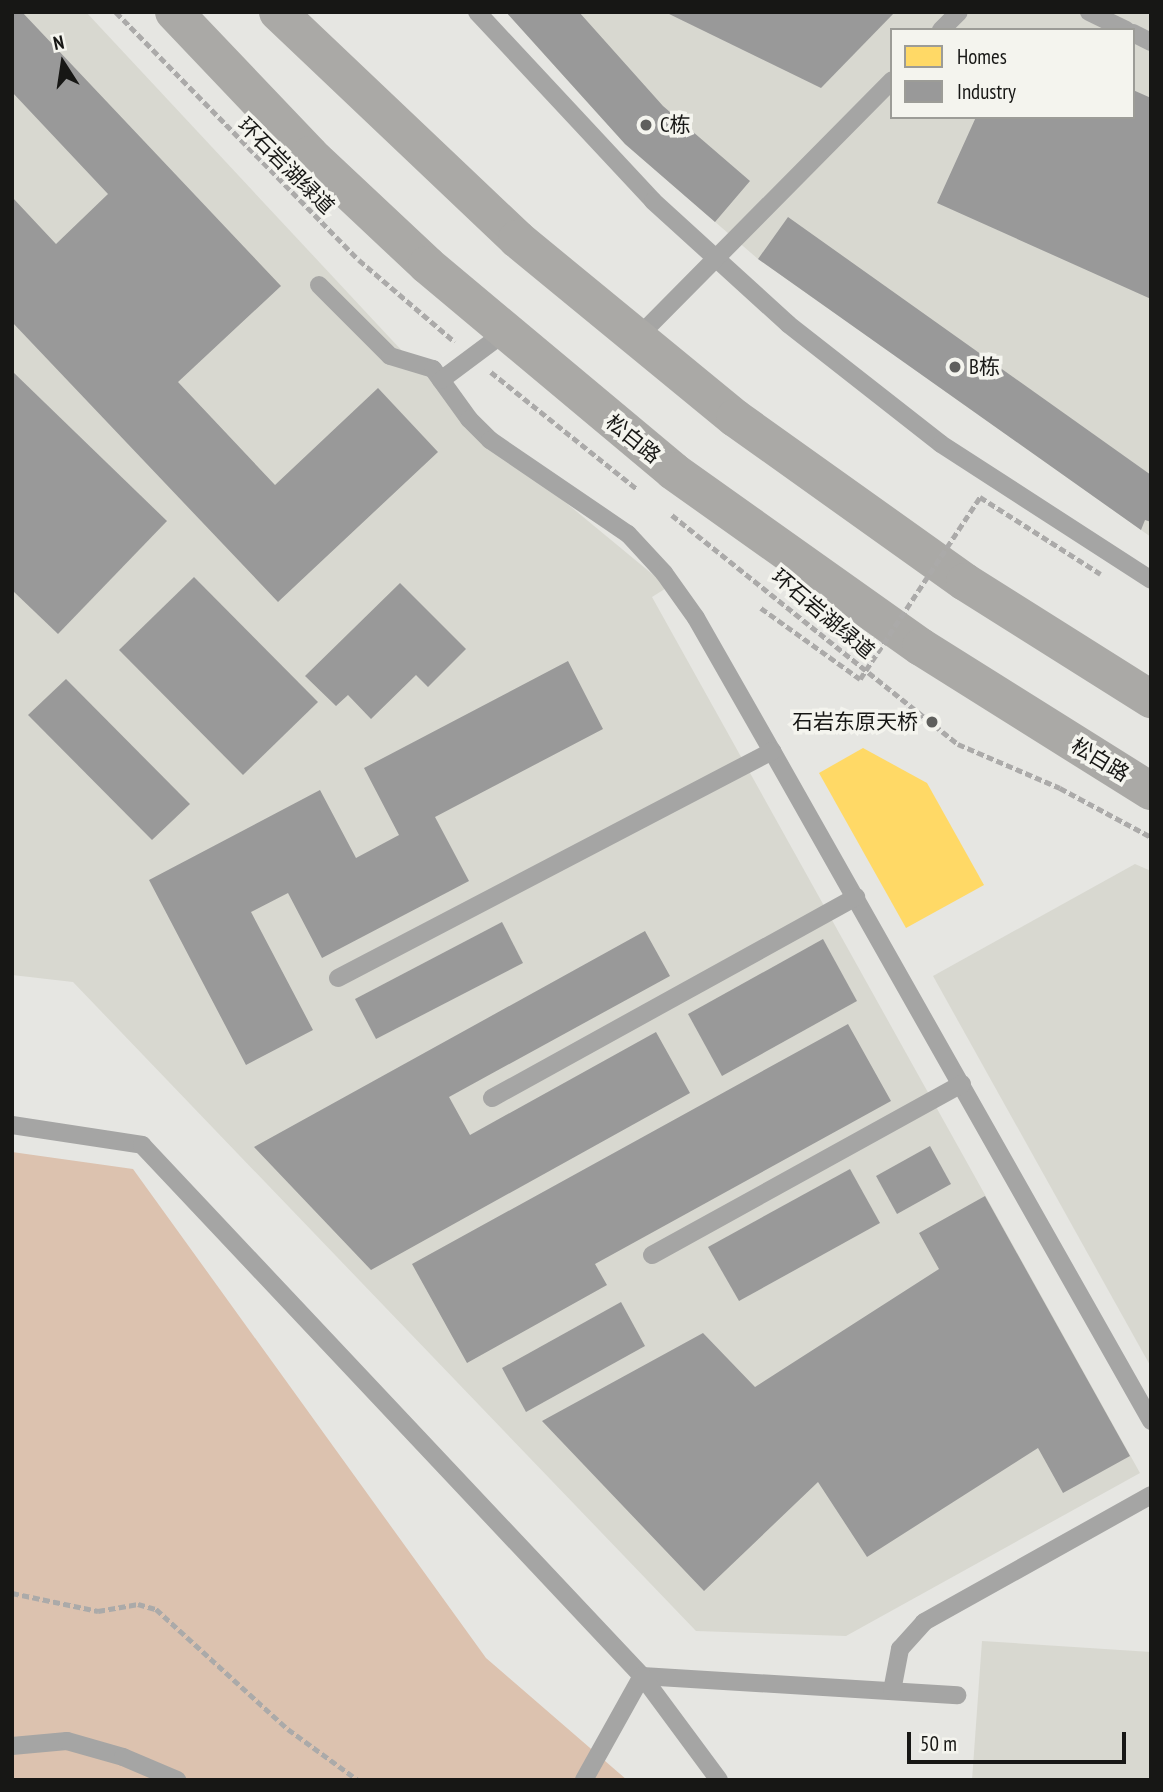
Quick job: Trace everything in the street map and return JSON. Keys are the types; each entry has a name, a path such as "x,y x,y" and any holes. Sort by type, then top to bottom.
{"main road":[{"name":"松白路","path":"174,12 310,155 504,332 673,471 921,647 1151,791"},
{"path":"278,12 412,144 636,339 848,502 965,582 1151,699"}],"lane":[{"path":"477,12 593,142 714,260 863,386 942,444 1151,580"},
{"path":"943,28 958,12"},
{"path":"1089,12 1122,28"},
{"path":"1135,34 1151,42"},
{"path":"636,339 890,82"},
{"path":"318,285 390,356 426,364 490,440 628,534 649,554 696,618 1151,1421"},
{"path":"441,380 504,332"},
{"path":"338,978 772,751"},
{"path":"492,1098 856,897"},
{"path":"652,1255 962,1084"},
{"path":"12,1125 142,1145 642,1676 719,1780"},
{"path":"892,1691 900,1649 924,1622 1151,1495"},
{"path":"642,1676 957,1695"},
{"path":"584,1780 642,1676"},
{"path":"12,1746 67,1741 123,1757 177,1780"}],"path":[{"name":"环石岩湖绿道","path":"116,12 359,260 444,332"},
{"path":"498,378 645,495"},
{"path":"761,608 860,679 980,497 1101,574"},
{"name":"环石岩湖绿道","path":"667,512 958,744 1060,788 1151,837"},
{"path":"12,1593 98,1611 138,1604 156,1609 288,1730 358,1780"}],"shaded area":[{"path":"12,12 86,12 418,368 513,459 668,587 652,597 1140,1473 846,1636 696,1631 73,982 12,975"},
{"path":"506,12 1151,12 1151,537 758,259 625,144"},
{"path":"1135,864 1151,871 1151,1367 933,976"},
{"path":"12,1152 133,1169 486,1658 627,1780 12,1780"},
{"path":"982,1641 1151,1652 1151,1780 972,1780"}],"building: Homes":[{"path":"863,748 927,783 984,885 906,928 819,773"}],"building: Industry":[{"path":"12,12 22,12 281,286 178,382 275,485 378,388 438,452 278,602 12,322 12,197 56,244 108,194 12,92"},
{"name":"C栋","path":"506,12 579,12 663,106 750,181 715,222 625,144"},
{"path":"665,12 895,12 821,88"},
{"path":"1135,91 1151,98 1151,299 937,203 975,119 1135,119"},
{"name":"B栋","path":"788,217 1151,475 1151,522 1145,520 1141,530 758,259"},
{"path":"12,371 167,521 58,634 12,590"},
{"path":"194,577 318,702 243,775 119,650"},
{"path":"400,583 466,649 428,687 416,675 371,719 348,695 336,706 305,676"},
{"path":"568,661 603,729 435,817 469,881 322,958 288,893 251,912 313,1030 246,1065 149,880 320,790 356,858 399,835 364,768"},
{"path":"66,679 190,804 152,840 28,715"},
{"path":"502,922 523,963 376,1039 355,999"},
{"path":"645,931 670,976 449,1097 470,1135 656,1032 690,1093 371,1270 254,1147"},
{"path":"823,939 857,1001 722,1076 688,1014"},
{"path":"848,1024 891,1101 595,1264 607,1285 467,1363 412,1264"},
{"path":"930,1146 951,1184 897,1214 876,1176"},
{"path":"850,1169 880,1223 739,1301 708,1247"},
{"path":"985,1196 1130,1456 1063,1493 1038,1448 867,1557 818,1482 704,1591 542,1421 703,1333 755,1387 939,1269 919,1233"},
{"path":"621,1302 645,1346 526,1412 502,1368"}],"place":[{"name":"C栋","path":"646,125"},
{"name":"B栋","path":"955,367"},
{"name":"石岩东原天桥","path":"932,722"}]}
